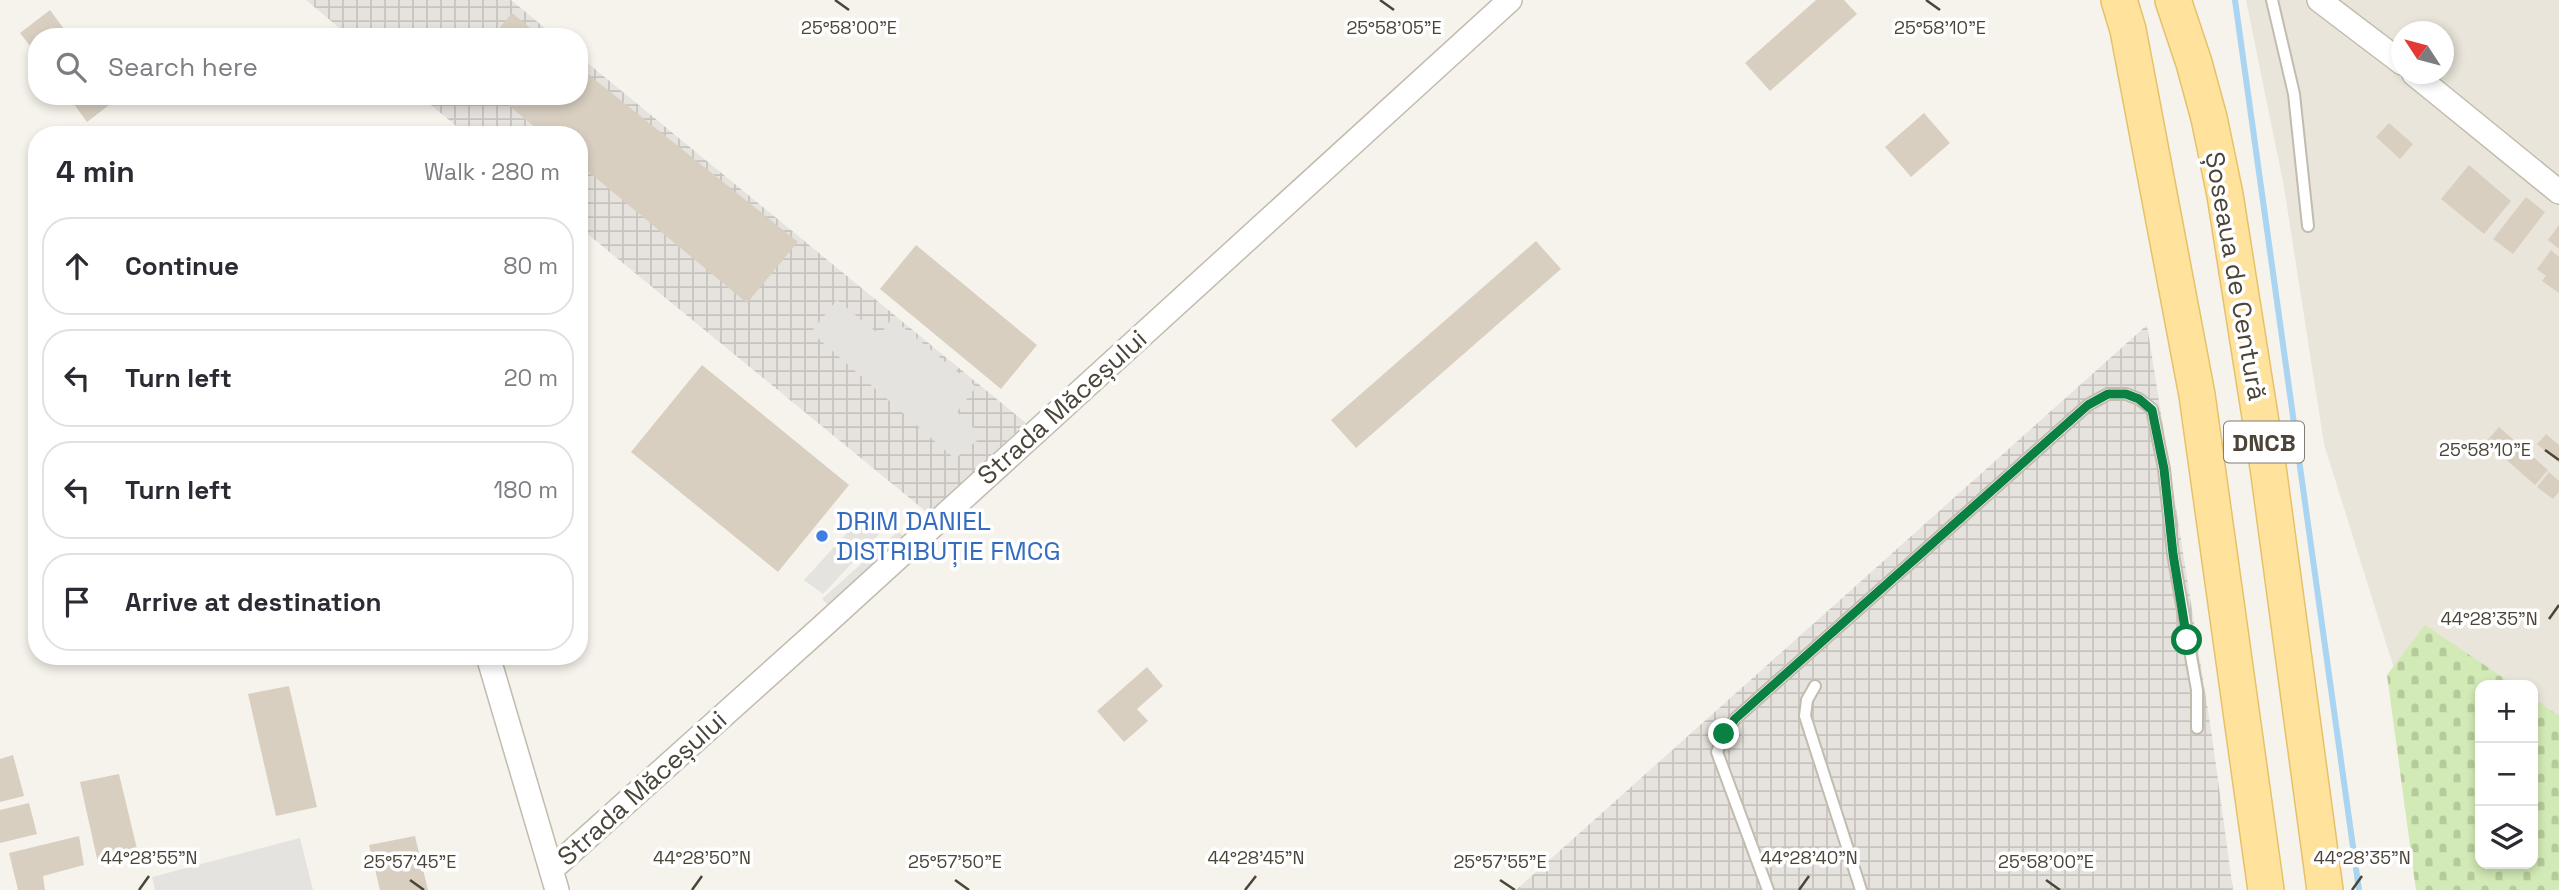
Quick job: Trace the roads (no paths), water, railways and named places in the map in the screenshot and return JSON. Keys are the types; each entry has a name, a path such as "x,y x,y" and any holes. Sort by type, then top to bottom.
{"main road":[{"name":"DNCB","path":"2119,0 2130,43 2197,395 2266,890"},
{"name":"Șoseaua de Centură","path":"2172,0 2200,85 2225,195 2268,467 2325,890"}],"street":[{"name":"Strada Măceșului","path":"554,880 823,626 1510,0"},
{"path":"2319,0 2391,55"},
{"path":"2426,84 2559,192"},
{"path":"491,665 554,880"}],"lane":[{"path":"2272,0 2294,94 2308,226"},
{"path":"1768,890 1717,752 1724,734 1735,719 2088,405 2108,394 2126,394 2139,399 2152,410 2164,469 2173,554 2197,690 2197,728"},
{"path":"1815,686 1807,700 1805,716 1861,890"}],"waterway":[{"path":"2235,0 2359,890"}],"place":[{"name":"DRIM DANIEL DISTRIBUȚIE FMCG","path":"822,536"}]}
